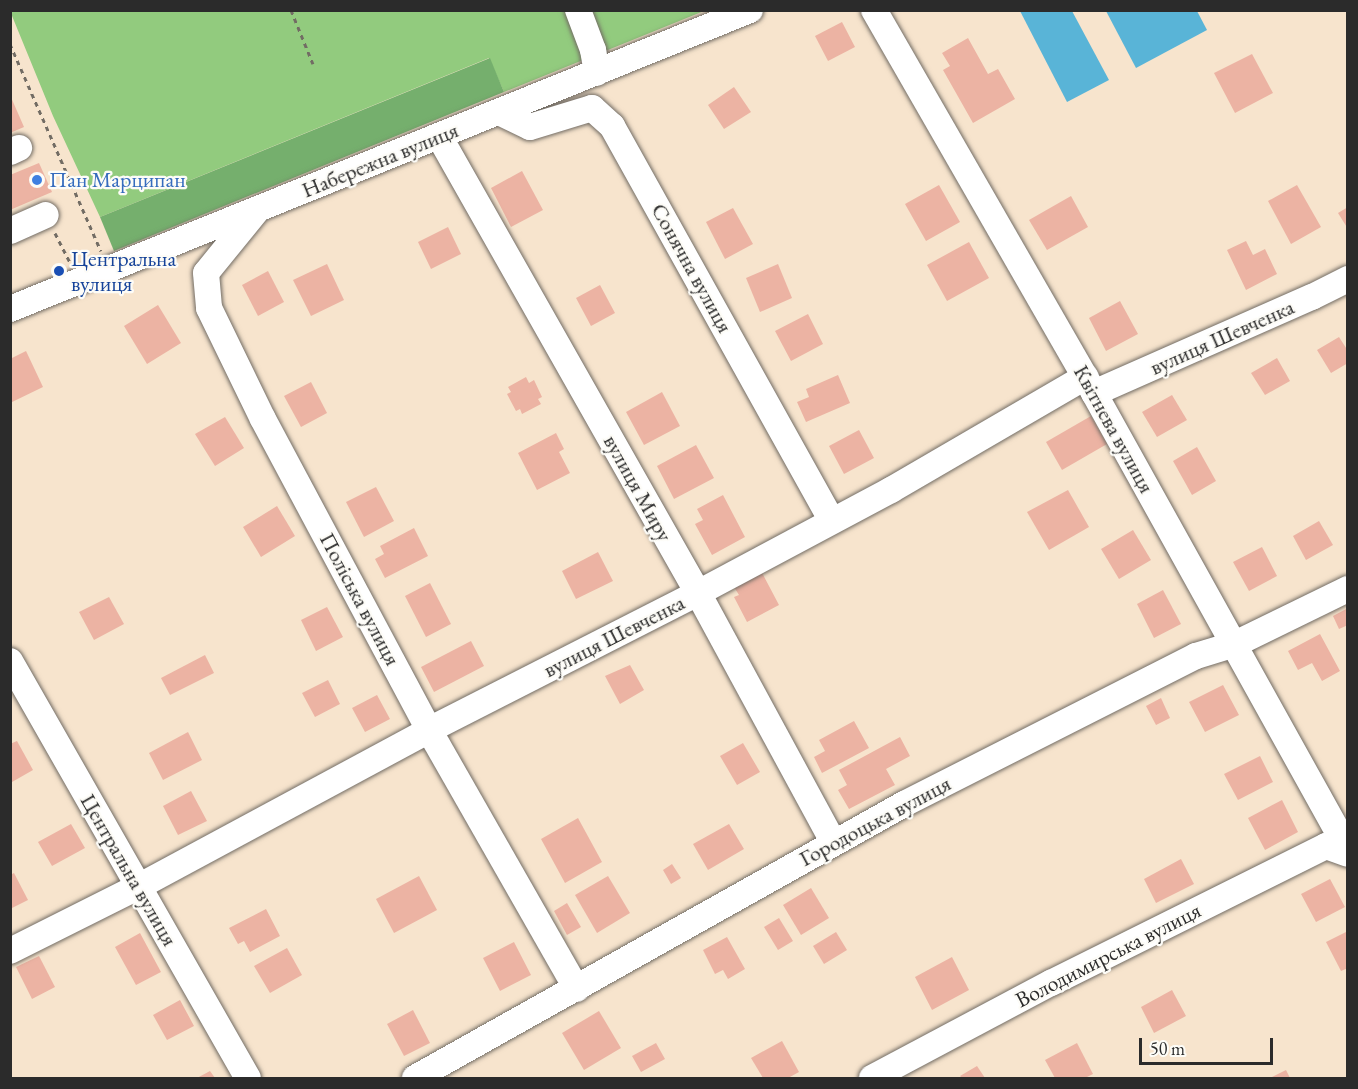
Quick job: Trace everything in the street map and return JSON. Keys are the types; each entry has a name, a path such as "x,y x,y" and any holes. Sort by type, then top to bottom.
{"street":[{"path":"578,10 593,50 597,73"},
{"name":"Набережна вулиця","path":"10,309 750,10"},
{"name":"Квітнева вулиця","path":"874,10 1090,385 1347,852"},
{"name":"Сонячна вулиця","path":"499,112 530,127 592,108 612,126 832,521"},
{"name":"вулиця Миру","path":"440,136 698,593 833,842"},
{"name":"Поліська вулиця","path":"258,209 206,273 209,308 263,419 429,730 577,989"},
{"path":"10,231 46,215"},
{"name":"вулиця Шевченка","path":"10,951 138,887 429,730 698,593 1090,385 1312,297 1347,279"},
{"name":"Городоцька вулиця","path":"415,1078 577,989 833,842 1196,656 1233,645 1347,589"},
{"name":"Центральна вулиця","path":"10,661 248,1078"},
{"name":"Володимирська вулиця","path":"872,1078 1051,983 1326,846 1347,852"}],"path":[{"path":"291,10 313,64"},
{"path":"10,44 109,269"},
{"path":"46,215 72,266"}],"green space":[{"path":"10,11 704,11 504,92 489,58 100,217 53,116"},
{"path":"490,58 504,92 114,251 100,217"}],"water":[{"path":"1020,11 1072,11 1109,80 1067,102"},
{"path":"1106,11 1197,11 1207,30 1136,68"}],"building":[{"path":"842,22 855,47 828,61 815,36"},
{"path":"968,38 988,74 998,69 1015,99 973,123 943,70 950,66 942,53"},
{"path":"1252,54 1273,93 1235,113 1214,73"},
{"path":"734,87 751,112 724,129 708,105"},
{"path":"10,95 24,127 10,133"},
{"path":"39,163 52,192 10,210 10,175"},
{"path":"522,171 543,210 511,227 491,188"},
{"path":"939,185 960,222 926,241 905,204"},
{"path":"1297,185 1321,227 1291,244 1268,201"},
{"path":"1071,196 1088,227 1047,250 1029,220"},
{"path":"1348,207 1348,229 1338,213"},
{"path":"733,208 753,244 725,259 706,222"},
{"path":"448,227 461,254 431,269 418,242"},
{"path":"1246,241 1253,255 1265,249 1277,274 1246,290 1227,250"},
{"path":"969,242 989,278 947,301 927,265"},
{"path":"327,264 344,300 311,316 293,280"},
{"path":"778,264 792,298 760,312 746,278"},
{"path":"268,271 284,302 258,316 242,285"},
{"path":"600,285 615,313 591,326 576,298"},
{"path":"1120,301 1138,334 1106,351 1089,318"},
{"path":"158,305 181,343 147,364 124,326"},
{"path":"808,314 823,344 791,361 775,331"},
{"path":"1339,337 1348,351 1348,363 1331,373 1317,350"},
{"path":"26,351 43,387 10,403 10,359"},
{"path":"1277,358 1290,381 1265,395 1251,373"},
{"path":"838,375 850,403 806,422 797,402 809,397 806,389"},
{"path":"526,377 529,383 534,380 542,397 538,399 541,404 522,414 520,409 516,411 507,394 511,392 508,387"},
{"path":"311,382 327,413 301,427 284,396"},
{"path":"662,392 680,426 644,445 626,412"},
{"path":"1172,395 1187,420 1157,437 1142,412"},
{"path":"1091,416 1107,444 1062,470 1046,442"},
{"path":"225,417 244,448 215,466 195,434"},
{"path":"859,430 874,458 844,474 829,446"},
{"path":"556,433 564,449 559,452 570,473 537,490 518,453"},
{"path":"696,445 714,478 674,499 657,466"},
{"path":"1197,447 1216,481 1192,495 1173,461"},
{"path":"376,487 394,521 364,537 346,502"},
{"path":"1068,490 1089,527 1049,550 1027,512"},
{"path":"723,495 745,537 712,555 695,524 703,520 697,509"},
{"path":"277,506 295,536 261,557 243,527"},
{"path":"1319,521 1333,545 1306,560 1293,536"},
{"path":"414,528 428,556 385,578 375,559 384,554 380,546"},
{"path":"1133,530 1151,560 1119,579 1101,549"},
{"path":"1262,547 1277,576 1249,591 1233,562"},
{"path":"598,552 613,581 576,599 562,571"},
{"path":"760,569 779,605 747,622 734,597 739,595 732,584"},
{"path":"430,583 451,624 426,637 405,596"},
{"path":"1163,590 1181,624 1154,638 1137,604"},
{"path":"109,597 124,624 94,640 79,612"},
{"path":"327,607 343,637 316,651 301,620"},
{"path":"1348,608 1348,625 1339,629 1333,616"},
{"path":"1320,634 1340,671 1322,681 1312,663 1298,670 1288,651"},
{"path":"471,641 484,666 434,692 421,667"},
{"path":"205,655 214,673 170,695 161,678"},
{"path":"630,665 644,690 620,704 605,676"},
{"path":"328,680 340,704 315,717 302,693"},
{"path":"1223,685 1239,715 1205,732 1189,702"},
{"path":"377,695 390,719 365,732 352,708"},
{"path":"1161,698 1170,718 1156,725 1146,706"},
{"path":"854,721 869,748 822,773 814,757 825,751 819,740"},
{"path":"188,732 202,760 163,780 149,753"},
{"path":"900,737 910,756 886,769 895,785 849,809 838,790 847,785 839,770"},
{"path":"17,741 33,770 12,782 10,744"},
{"path":"743,743 760,772 737,785 720,756"},
{"path":"1260,756 1273,782 1238,800 1224,774"},
{"path":"191,791 207,821 178,835 163,806"},
{"path":"1282,800 1298,832 1265,850 1248,818"},
{"path":"578,818 602,862 565,883 541,839"},
{"path":"71,824 85,848 52,866 38,842"},
{"path":"729,824 744,849 708,870 693,844"},
{"path":"1181,859 1194,884 1156,903 1144,879"},
{"path":"672,864 681,878 671,884 663,870"},
{"path":"14,873 28,900 10,909 10,875"},
{"path":"419,876 437,910 394,933 376,899"},
{"path":"608,876 630,913 597,933 575,895"},
{"path":"1330,879 1345,907 1316,922 1301,894"},
{"path":"811,888 829,918 801,935 783,905"},
{"path":"567,903 581,927 567,935 554,911"},
{"path":"266,909 280,936 250,952 244,941 238,944 229,928"},
{"path":"779,918 793,941 778,950 764,927"},
{"path":"1348,931 1348,968 1341,971 1326,942"},
{"path":"836,932 847,950 824,964 813,946"},
{"path":"140,933 161,972 136,985 115,947"},
{"path":"727,937 745,969 728,979 723,970 715,974 703,950"},
{"path":"514,942 531,975 500,991 483,958"},
{"path":"287,948 302,975 270,993 254,966"},
{"path":"39,956 55,987 32,999 16,967"},
{"path":"952,957 969,990 932,1010 915,977"},
{"path":"1172,990 1186,1016 1154,1033 1141,1007"},
{"path":"180,1000 194,1026 167,1040 153,1015"},
{"path":"413,1010 430,1043 404,1056 387,1024"},
{"path":"599,1011 621,1048 584,1070 562,1033"},
{"path":"782,1041 799,1072 788,1078 763,1078 751,1058"},
{"path":"656,1043 665,1059 641,1072 632,1056"},
{"path":"1077,1043 1093,1074 1085,1078 1055,1078 1045,1060"},
{"path":"977,1066 985,1078 962,1078 960,1076"},
{"path":"1286,1070 1290,1078 1270,1078"},
{"path":"210,1071 215,1078 197,1078"}],"place":[{"name":"Пан Марципан","path":"37,180"},
{"name":"Центральна вулиця","path":"59,271"}]}
